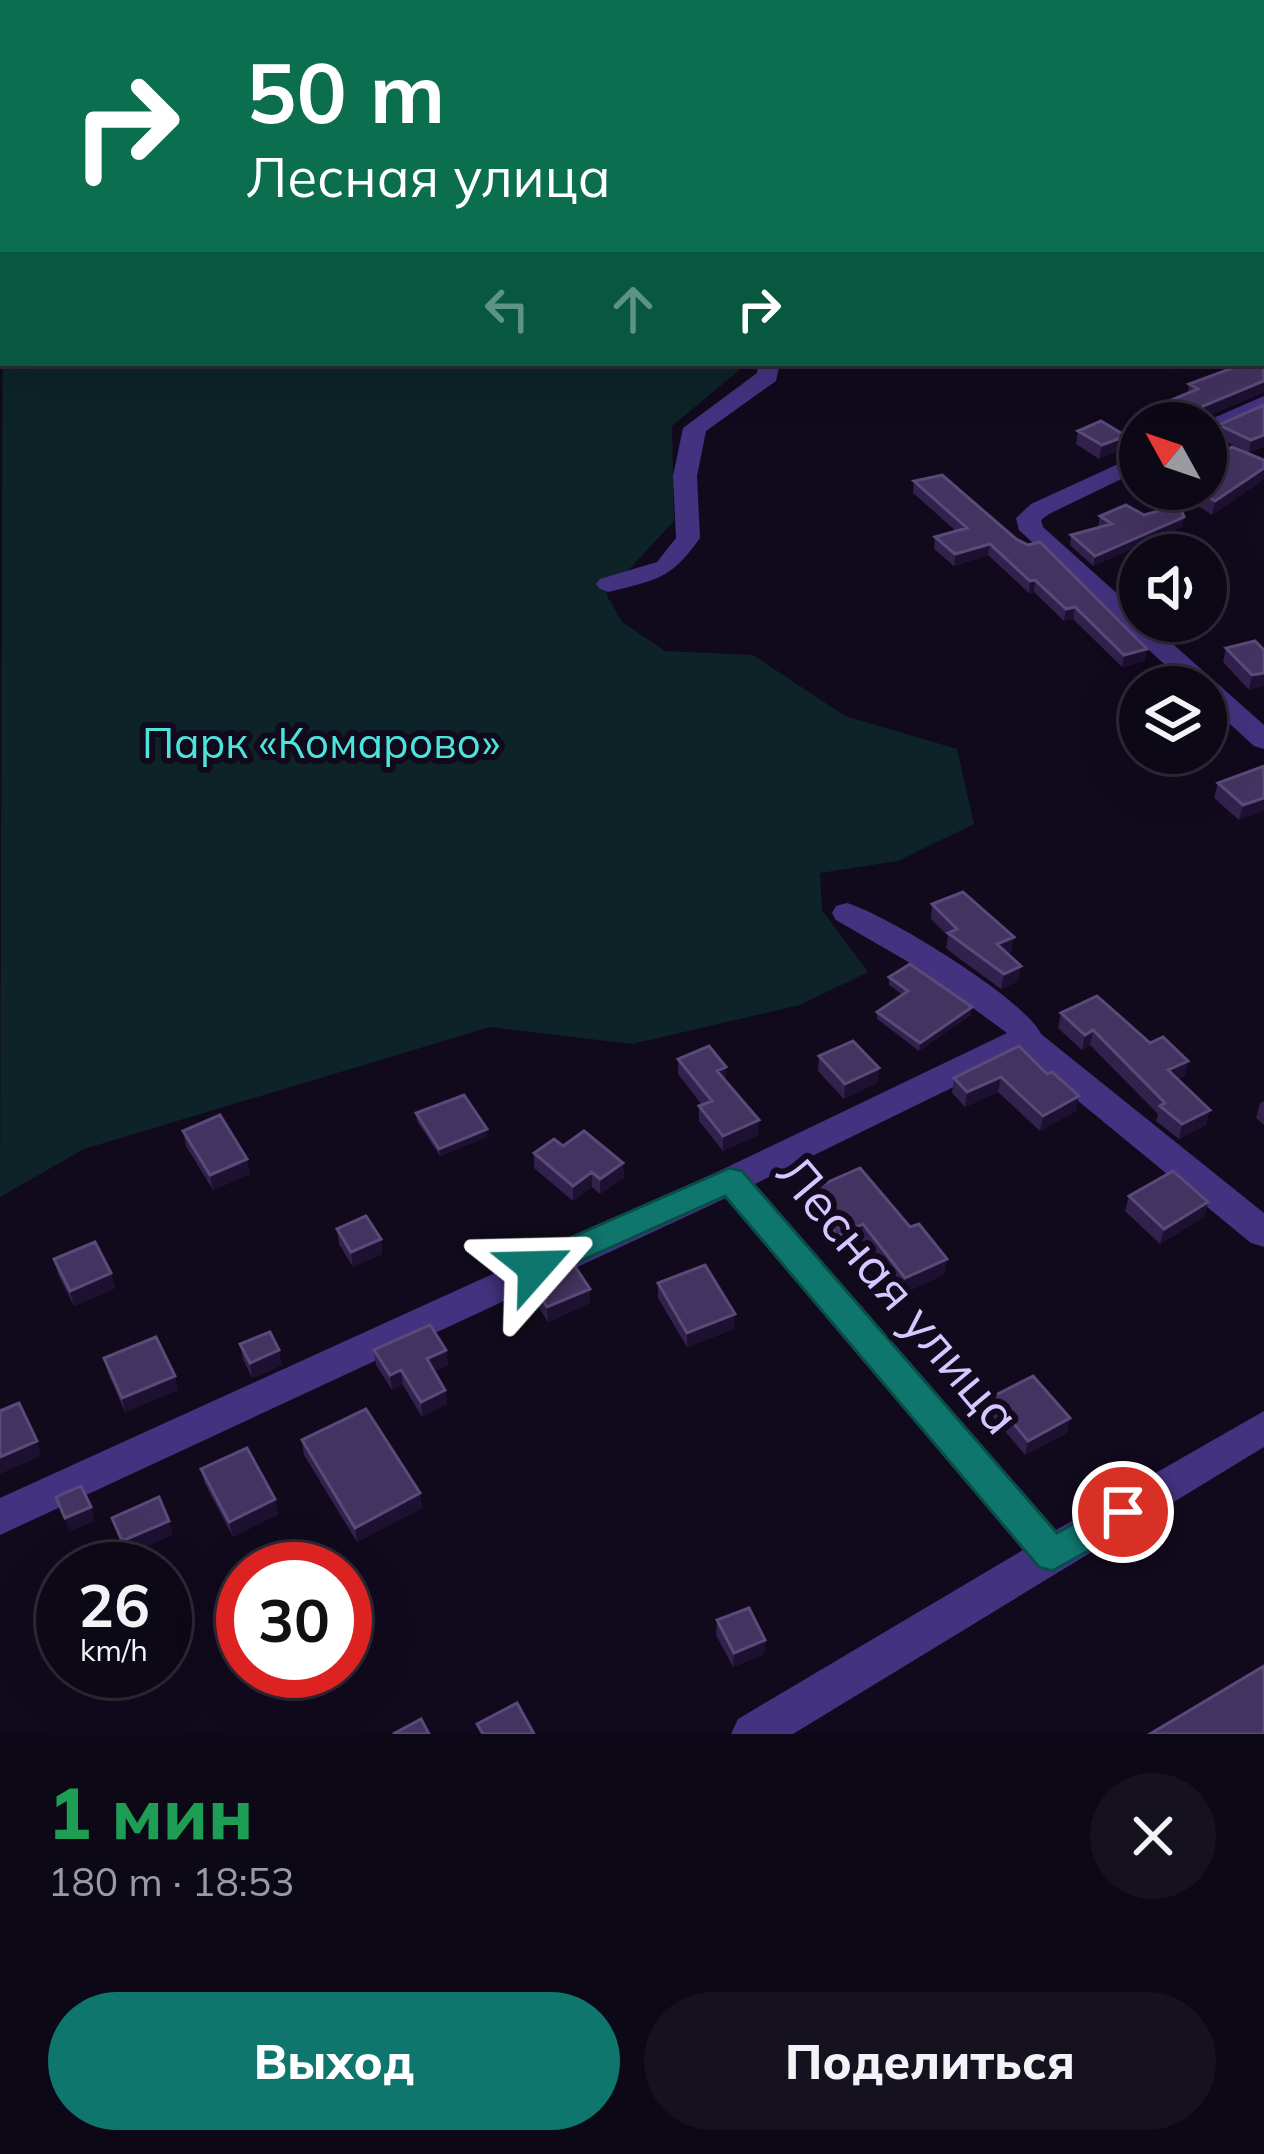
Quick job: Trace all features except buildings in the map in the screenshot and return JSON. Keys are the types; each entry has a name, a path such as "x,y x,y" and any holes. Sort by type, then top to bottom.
{"street":[{"path":"609,584 666,567 688,538 685,476 695,428 768,376 769,366"},
{"path":"1227,420 1264,403"},
{"path":"1119,471 1040,509 1028,518 1031,530 1264,740"},
{"path":"1232,708 1264,700"},
{"path":"847,913 1020,1024 1025,1038 1264,1233"},
{"name":"Лесная улица","path":"1025,1038 730,1180 1052,1555"},
{"path":"0,1516 730,1180"},
{"path":"753,1734 1264,1427"}],"green space":[{"name":"Парк «Комарово»","path":"3,366 742,366 672,426 674,521 606,594 622,622 665,651 753,655 845,716 957,749 974,824 898,861 820,873 822,910 868,972 800,1005 632,1044 490,1027 84,1149 0,1197"}],"route":[{"path":"535,1267 730,1180 1052,1555 1123,1512"}]}
